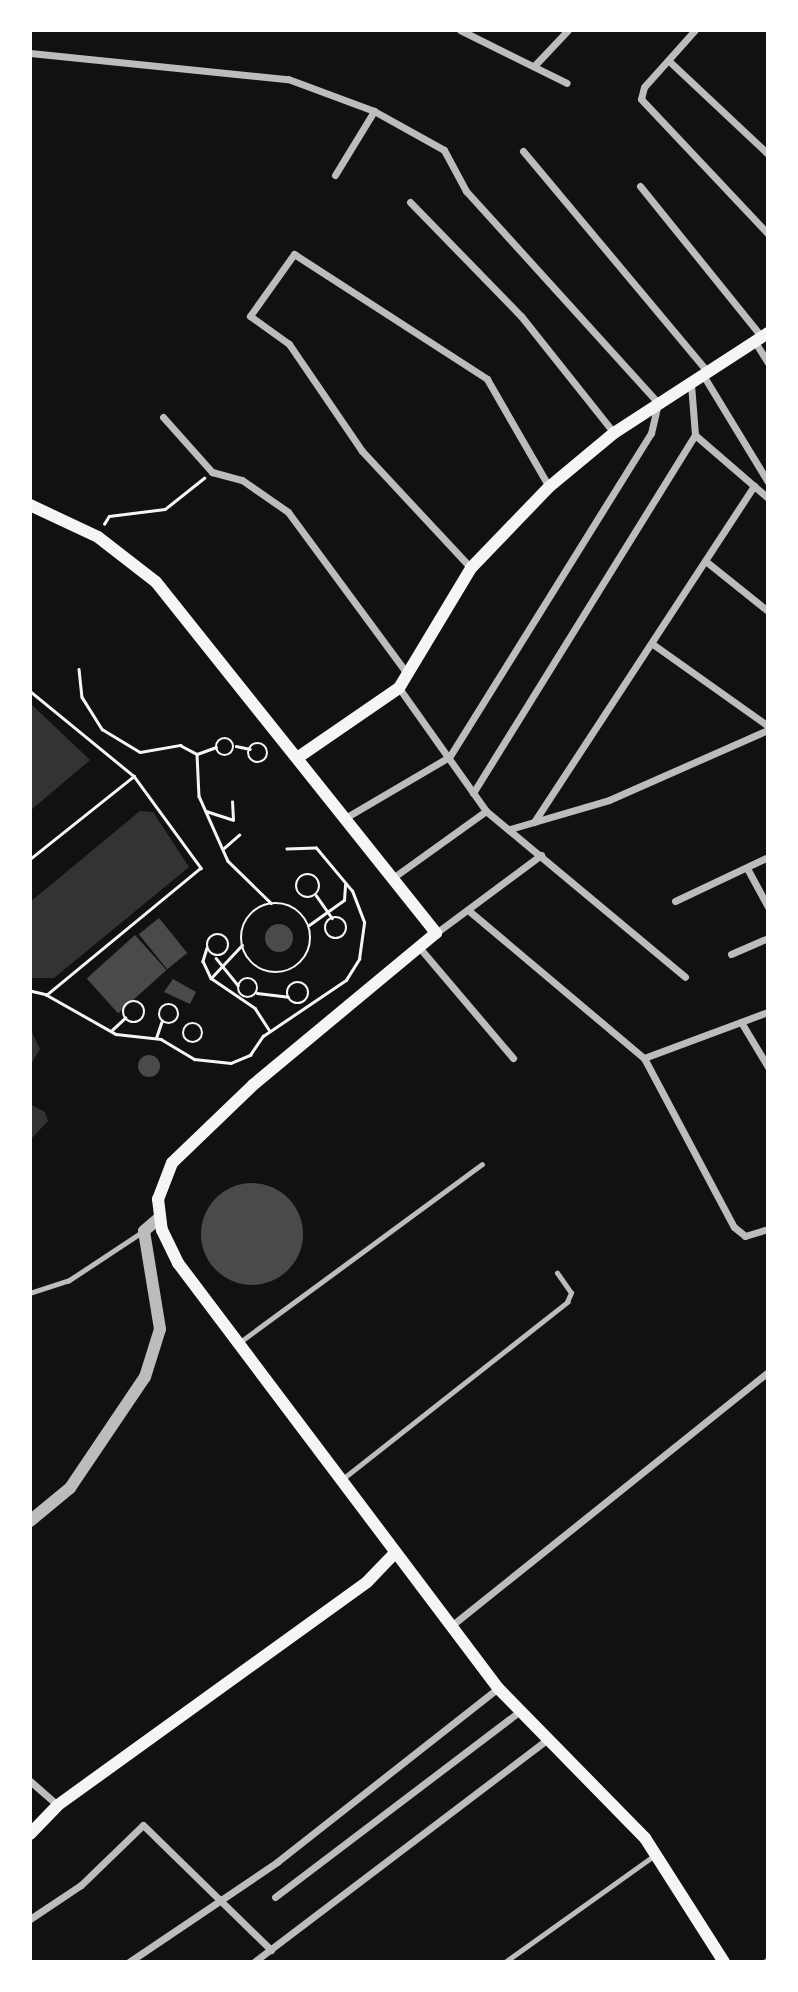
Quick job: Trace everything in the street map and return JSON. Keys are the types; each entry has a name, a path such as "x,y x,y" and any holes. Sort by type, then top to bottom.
{"main road":[{"path":"300,756 399,688 471,568 549,487 614,433 762,337"},
{"path":"30,505 98,537 156,582 300,756 436,933 418,945 172,1163 158,1199 160,1217 178,1264 345,1477 394,1554 498,1688 655,1854 724,1962"},
{"path":"30,1834 58,1805 367,1582 394,1554"}],"street":[{"path":"460,30 567,83"},
{"path":"535,65 568,30"},
{"path":"695,30 640,95 768,234"},
{"path":"30,52 288,79 374,111 444,150 466,191 658,403 651,433 449,757 345,818"},
{"path":"669,61 768,154"},
{"path":"335,175 374,111"},
{"path":"523,151 706,374 768,482"},
{"path":"640,186 762,337 768,363"},
{"path":"410,202 521,316 614,433"},
{"path":"471,568 362,451 289,344 250,316 294,254 487,379 549,487"},
{"path":"473,793 695,435 691,384"},
{"path":"163,417 212,472 242,480 288,512 409,675"},
{"path":"695,435 768,498"},
{"path":"534,822 708,563 754,486"},
{"path":"708,563 768,611"},
{"path":"510,829 609,800 768,728 654,645"},
{"path":"399,688 486,811 685,976"},
{"path":"394,877 486,811"},
{"path":"436,933 541,855"},
{"path":"675,901 748,870 768,857"},
{"path":"748,870 768,907"},
{"path":"468,910 644,1058 734,1227 751,1237 768,1229"},
{"path":"731,954 768,938"},
{"path":"418,945 513,1058"},
{"path":"644,1058 768,1012"},
{"path":"741,1022 768,1067"},
{"path":"30,1521 70,1488 145,1377 160,1329 144,1231 160,1217"},
{"path":"451,1626 768,1372"},
{"path":"129,1962 221,1896 277,1863 498,1688"},
{"path":"275,1897 520,1711"},
{"path":"254,1962 546,1740"},
{"path":"30,1781 58,1805"},
{"path":"30,1919 81,1885 144,1825 221,1896 271,1950"}],"lane":[{"path":"238,1343 482,1164"},
{"path":"30,1293 68,1281 144,1231"},
{"path":"345,1477 567,1302 571,1293 557,1273"},
{"path":"505,1962 655,1854"}],"path":[{"path":"98,537 109,516 166,509 212,472"},
{"path":"79,669 82,697 102,729 140,751 180,745 197,754 216,747 224,737 235,746 250,749 260,743 267,756 255,762 250,749"},
{"path":"30,691 134,776 201,868 47,995"},
{"path":"216,747 228,756 235,746"},
{"path":"197,754 205,811 239,877 271,903 299,910 309,925 310,951 283,972 259,969 242,945"},
{"path":"30,859 134,776"},
{"path":"205,811 233,820 232,802"},
{"path":"224,848 239,835"},
{"path":"30,992 47,995 130,1039 156,1038 194,1059 231,1063 250,1055 270,1031 306,1010 346,980 359,958 364,922 341,875 316,848 287,849"},
{"path":"309,925 331,912 346,893 341,875"},
{"path":"316,895 300,895 298,878 317,878 316,895 331,912 327,934 342,937 347,924 332,918"},
{"path":"211,978 242,945 249,915 271,903"},
{"path":"215,956 227,952 227,937 212,935 203,961 211,978 255,1008 270,1031"},
{"path":"207,948 238,985 243,998 257,993 288,997 303,1003 306,1010"},
{"path":"238,985 252,979 257,993"},
{"path":"288,997 290,985 304,983 310,992 303,1003"},
{"path":"112,1030 125,1018 128,1003 144,1006 140,1021 125,1018"},
{"path":"156,1038 162,1020 160,1010 167,1004 177,1007 177,1020"},
{"path":"162,1020 177,1020 186,1027 200,1025 201,1039 186,1039 186,1027"}],"shaded area":[{"path":"30,703 90,760 30,811"},
{"path":"140,811 153,812 189,867 54,978 30,978 30,902"},
{"path":"30,1028 40,1049 30,1066"},
{"path":"30,1104 45,1112 48,1121 30,1140"}],"building":[{"path":"159,918 187,953 167,969 139,934"},
{"path":"279,924 289,928 293,938 289,948 279,952 269,948 265,938 269,928"},
{"path":"135,935 166,970 118,1013 87,978"},
{"path":"173,979 196,992 190,1004 164,992"},
{"path":"149,1055 159,1062 160,1066 153,1076 149,1077 139,1070 138,1066 145,1056"},
{"path":"252,1183 272,1187 288,1198 299,1214 303,1234 299,1254 288,1270 272,1281 252,1285 232,1281 216,1270 205,1254 201,1234 205,1214 216,1198 232,1187"}]}
